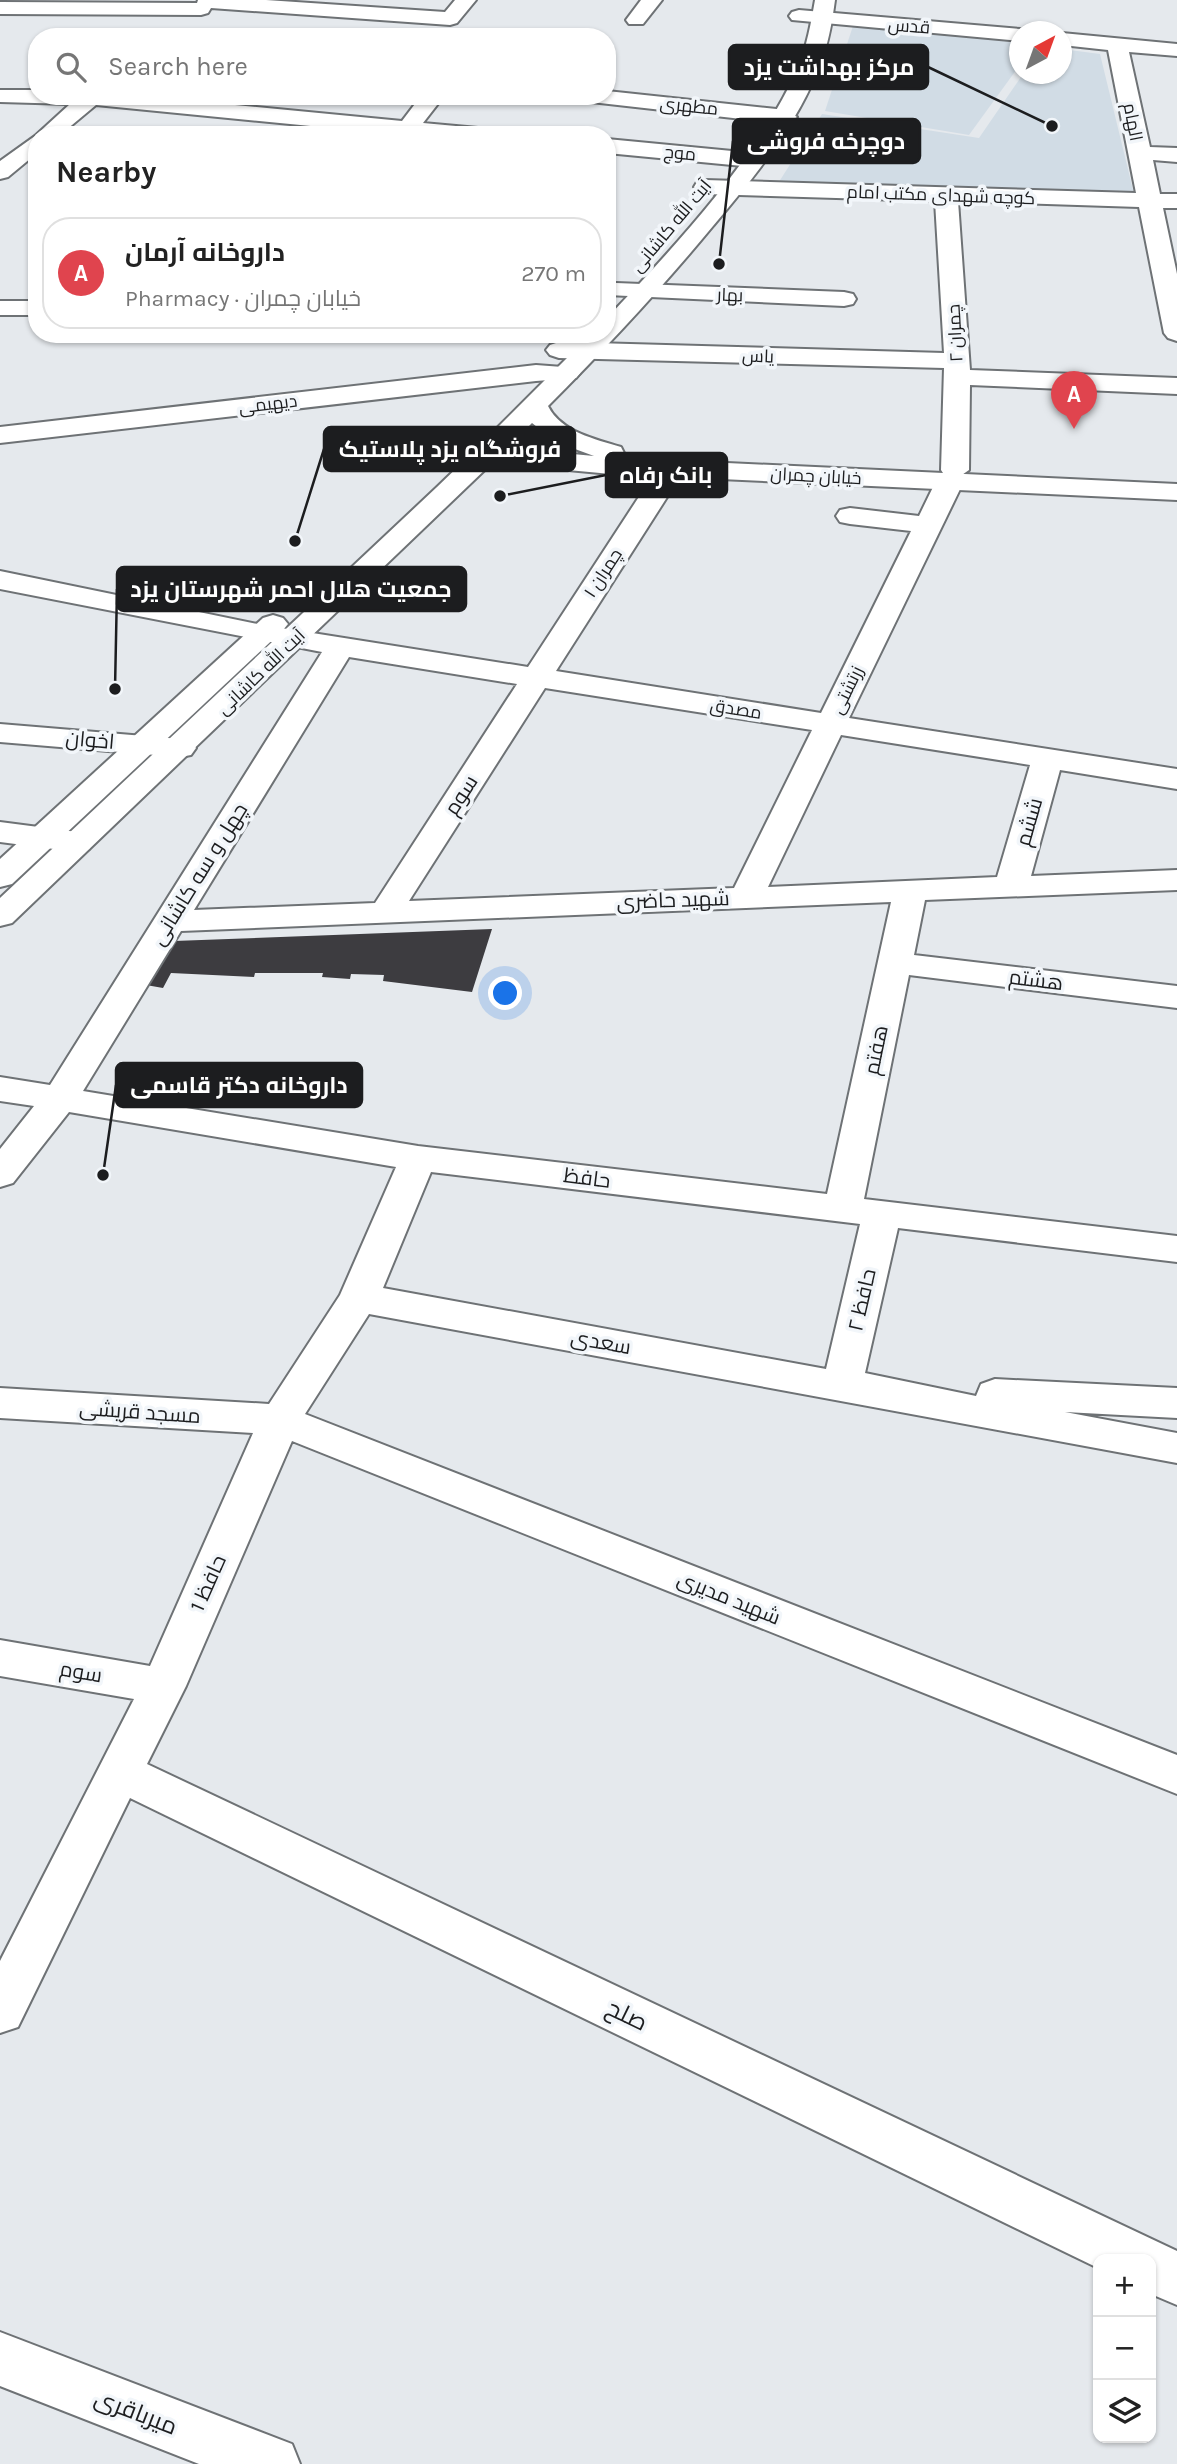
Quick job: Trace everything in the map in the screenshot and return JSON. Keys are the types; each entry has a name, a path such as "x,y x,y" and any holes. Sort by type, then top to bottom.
{"street":[{"path":"0,9 204,5 450,19 466,0"},
{"path":"636,20 652,0"},
{"path":"790,41 800,8"},
{"name":"قدس","path":"800,8 1009,34"},
{"name":"آیت الله کاشانی","path":"622,299 732,188 786,117 800,90 824,9"},
{"path":"1072,39 1177,50"},
{"name":"الهام","path":"1117,43 1177,333"},
{"name":"آیت الله کاشانی","path":"670,229 728,157 760,114 775,88"},
{"path":"0,96 28,97"},
{"name":"مطهری","path":"616,99 786,117"},
{"path":"57,126 82,105"},
{"path":"161,105 375,126"},
{"path":"312,120 326,105"},
{"path":"409,126 426,105"},
{"name":"موج","path":"616,147 753,160"},
{"path":"0,172 28,149"},
{"path":"1140,153 1177,155"},
{"name":"کوچه شهدای مکتب امام","path":"705,187 1177,201"},
{"name":"چمران ۲","path":"946,196 957,369 952,476"},
{"name":"آیت الله کاشانی","path":"622,299 634,270"},
{"name":"بهار","path":"622,299 844,299"},
{"path":"0,308 28,308"},
{"name":"آیت الله کاشانی","path":"0,916 295,640 474,454 536,373 584,346"},
{"name":"آیت الله کاشانی","path":"0,877 262,634 534,404 584,346"},
{"name":"یاس","path":"584,346 957,369 1177,386"},
{"name":"دیهیمی","path":"0,435 536,373"},
{"path":"534,404 539,418 566,438 614,454"},
{"name":"خیابان چمران","path":"474,454 671,469 1177,479"},
{"name":"خیابان چمران","path":"474,454 614,454 1177,492"},
{"name":"چمران ۱","path":"536,678 671,469"},
{"name":"زرتشتی","path":"746,897 952,476"},
{"path":"850,516 928,525"},
{"name":"مصدق","path":"0,580 295,640 1177,779"},
{"name":"چهل و سه کاشانی","path":"58,1101 340,647"},
{"name":"سوم","path":"386,911 536,678"},
{"name":"اخوان","path":"0,733 180,748"},
{"name":"ششم","path":"1011,886 1048,758"},
{"path":"0,832 77,842"},
{"name":"شهید حاضری","path":"170,920 1177,880"},
{"name":"هفتم","path":"843,1209 910,891"},
{"name":"هشتم","path":"894,963 1177,998"},
{"name":"حافظ","path":"0,1089 58,1101 418,1158 1177,1249"},
{"path":"0,1174 58,1101"},
{"name":"حافظ 1","path":"0,2011 118,1771 163,1686 280,1420 359,1298 418,1158"},
{"name":"حافظ ۲","path":"842,1387 882,1213"},
{"name":"سعدی","path":"359,1298 1177,1448"},
{"name":"سعدی","path":"842,1387 1177,1403"},
{"name":"مسجد قریشی","path":"0,1403 280,1420"},
{"name":"شهید مدیری","path":"280,1420 1177,1775"},
{"name":"سوم","path":"0,1658 163,1686"},
{"name":"صلح","path":"118,1771 1127,2254"},
{"path":"1156,2268 1177,2279"},
{"name":"میرباقری","path":"0,2359 272,2464"}],"shaded area":[{"path":"853,26 1009,41 1009,80 969,135 825,111"},
{"path":"1072,50 1100,54 1134,194 777,185 822,114 979,138 1016,84 1072,84"}],"building":[{"path":"492,929 472,992 383,981 384,975 351,974 350,979 322,977 323,973 255,973 254,977 171,973 163,988 146,985 174,941"}],"place":[{"name":"مرکز بهداشت یزد","path":"1052,126"},
{"name":"دوچرخه فروشی","path":"719,264"},
{"name":"داروخانه آرمان","path":"1074,429"},
{"name":"بانک رفاه","path":"500,496"},
{"name":"فروشگاه یزد پلاستیک","path":"295,541"},
{"name":"جمعیت هلال احمر شهرستان یزد","path":"115,689"},
{"name":"داروخانه دکتر قاسمی","path":"103,1175"}]}
